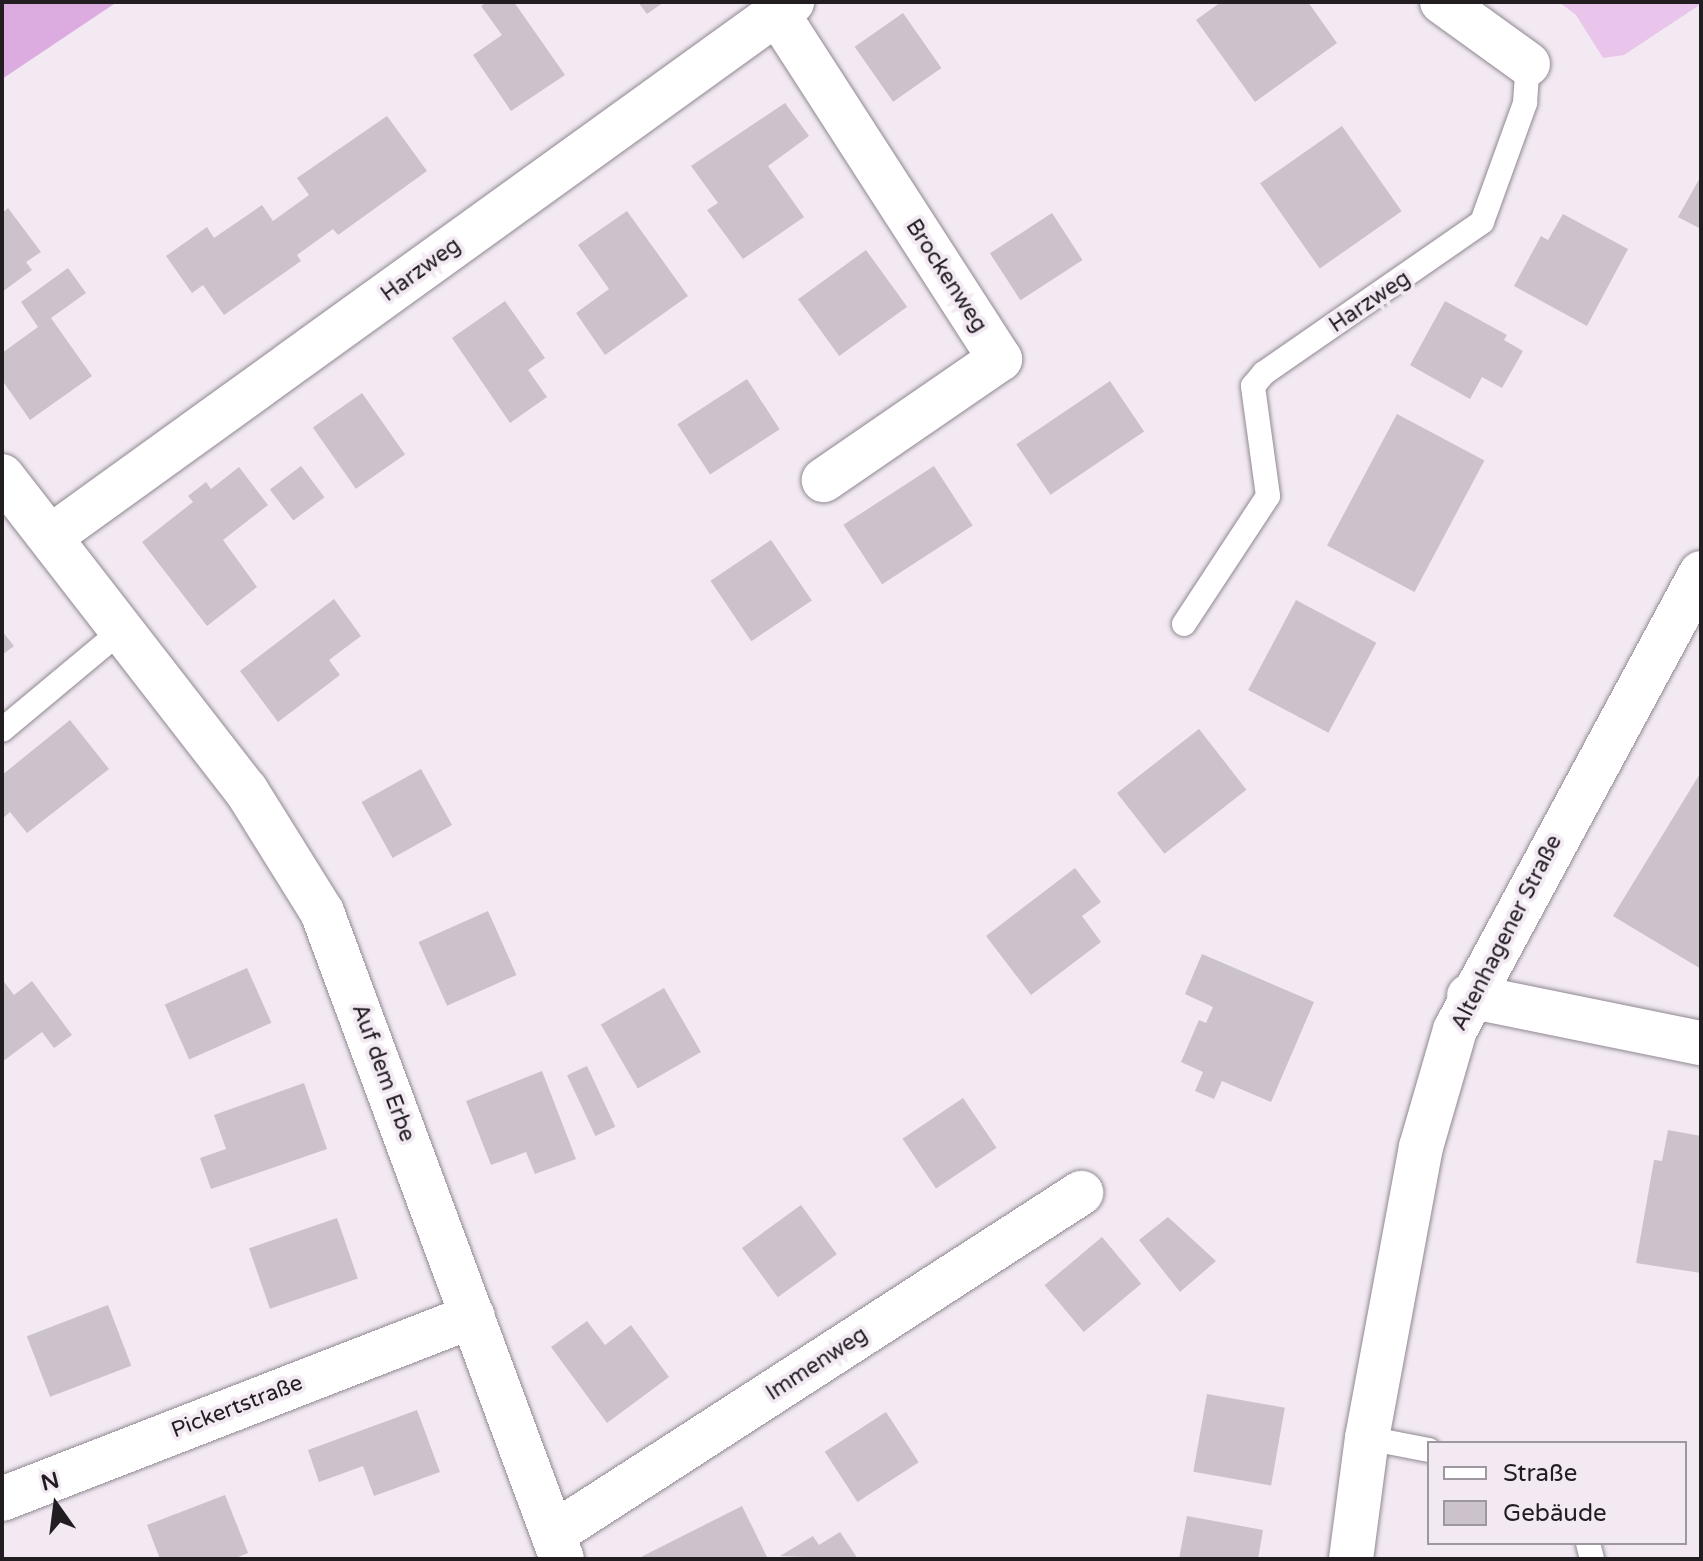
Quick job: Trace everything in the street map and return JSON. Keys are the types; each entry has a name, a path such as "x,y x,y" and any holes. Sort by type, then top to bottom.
{"street":[{"name":"Harzweg","path":"1442,2 1528,64"},
{"name":"Harzweg","path":"50,537 784,8"},
{"name":"Brockenweg","path":"784,8 1000,359 824,480"},
{"name":"Auf dem Erbe","path":"2,476 275,831 322,912 557,1547"},
{"name":"Altenhagener Straße","path":"1351,1559 1367,1438 1421,1147 1469,996 1701,573"},
{"path":"1469,996 1701,1043"},
{"name":"Immenweg","path":"557,1547 1081,1193"},
{"name":"Pickertstraße","path":"2,1499 473,1316"}],"lane":[{"name":"Harzweg","path":"1184,624 1268,496 1253,386 1264,373 1482,222 1525,103 1528,64"},
{"path":"2,730 122,630"},
{"path":"1367,1438 1427,1450"}],"shaded area":[{"path":"2,2 117,2 2,79"},
{"path":"1559,2 1701,4 1624,55 1603,58 1576,15"}],"building":[{"path":"487,2 514,2 565,75 511,111 473,55 502,35 481,6"},
{"path":"638,2 664,2 647,14"},
{"path":"1221,2 1308,2 1337,43 1255,102 1196,20"},
{"path":"903,13 941,68 893,102 855,47"},
{"path":"785,103 809,136 768,166 804,217 743,259 707,210 718,203 691,166"},
{"path":"387,116 427,171 338,235 333,229 297,255 301,261 224,315 203,285 192,293 166,256 207,227 214,238 262,205 273,221 309,195 297,178"},
{"path":"1342,126 1402,211 1320,269 1260,183"},
{"path":"1701,176 1701,229 1678,217"},
{"path":"8,208 41,252 26,262 32,270 2,292 2,213"},
{"path":"627,211 688,296 605,355 576,313 609,289 578,245"},
{"path":"1052,213 1082,260 1020,300 990,253"},
{"path":"1563,214 1628,249 1587,326 1514,286 1541,236 1548,240"},
{"path":"866,250 907,307 839,356 798,299"},
{"path":"68,268 86,293 51,318 92,376 30,420 2,380 2,353 38,327 21,302"},
{"path":"505,301 545,358 528,370 547,397 510,423 452,338"},
{"path":"1445,301 1507,335 1504,340 1523,351 1502,388 1482,377 1470,399 1410,365"},
{"path":"747,379 780,429 710,475 677,424"},
{"path":"1110,381 1144,432 1050,495 1016,444"},
{"path":"362,393 405,454 356,489 313,427"},
{"path":"1397,414 1484,460 1414,592 1327,546"},
{"path":"301,466 324,497 293,521 270,489"},
{"path":"934,466 973,526 882,584 843,525"},
{"path":"239,467 268,505 223,540 257,587 207,626 142,542 193,502 188,496 206,482 211,489"},
{"path":"771,540 812,601 751,641 710,581"},
{"path":"334,599 361,636 329,660 340,675 278,722 240,671"},
{"path":"1296,600 1376,643 1328,733 1248,690"},
{"path":"2,631 14,646 2,655"},
{"path":"70,720 109,769 27,833 10,812 2,819 2,775"},
{"path":"1199,729 1246,790 1164,854 1117,793"},
{"path":"421,769 452,825 393,858 362,802"},
{"path":"1701,772 1701,969 1613,916"},
{"path":"1075,868 1101,902 1082,916 1101,942 1031,995 986,936"},
{"path":"488,911 516,975 447,1006 419,942"},
{"path":"1202,954 1314,1002 1271,1102 1222,1081 1214,1099 1195,1091 1203,1072 1181,1062 1199,1020 1206,1023 1213,1007 1185,994"},
{"path":"247,968 271,1023 189,1059 165,1005"},
{"path":"2,979 14,995 32,981 72,1035 54,1048 42,1032 2,1062"},
{"path":"664,988 701,1052 638,1089 601,1024"},
{"path":"587,1066 615,1127 595,1136 567,1075"},
{"path":"542,1071 576,1159 535,1174 526,1152 491,1165 466,1101"},
{"path":"304,1083 327,1149 211,1189 200,1158 226,1149 214,1115"},
{"path":"963,1098 997,1148 936,1189 902,1139"},
{"path":"1668,1130 1701,1136 1701,1273 1636,1263 1654,1160 1662,1161"},
{"path":"801,1205 837,1254 778,1297 742,1248"},
{"path":"1168,1217 1216,1261 1180,1292 1139,1240"},
{"path":"337,1218 358,1279 270,1309 249,1248"},
{"path":"1102,1237 1141,1284 1084,1332 1045,1285"},
{"path":"108,1305 131,1366 50,1397 27,1336"},
{"path":"587,1321 605,1345 631,1325 669,1377 607,1423 551,1347"},
{"path":"1207,1394 1285,1408 1271,1486 1193,1472"},
{"path":"417,1410 440,1472 374,1496 363,1466 319,1482 308,1450"},
{"path":"886,1412 919,1462 857,1502 825,1452"},
{"path":"225,1495 248,1553 233,1559 160,1559 147,1525"},
{"path":"742,1506 768,1559 637,1559"},
{"path":"1187,1516 1263,1530 1258,1559 1179,1559"},
{"path":"840,1532 858,1559 780,1556 813,1536 819,1545"}]}
